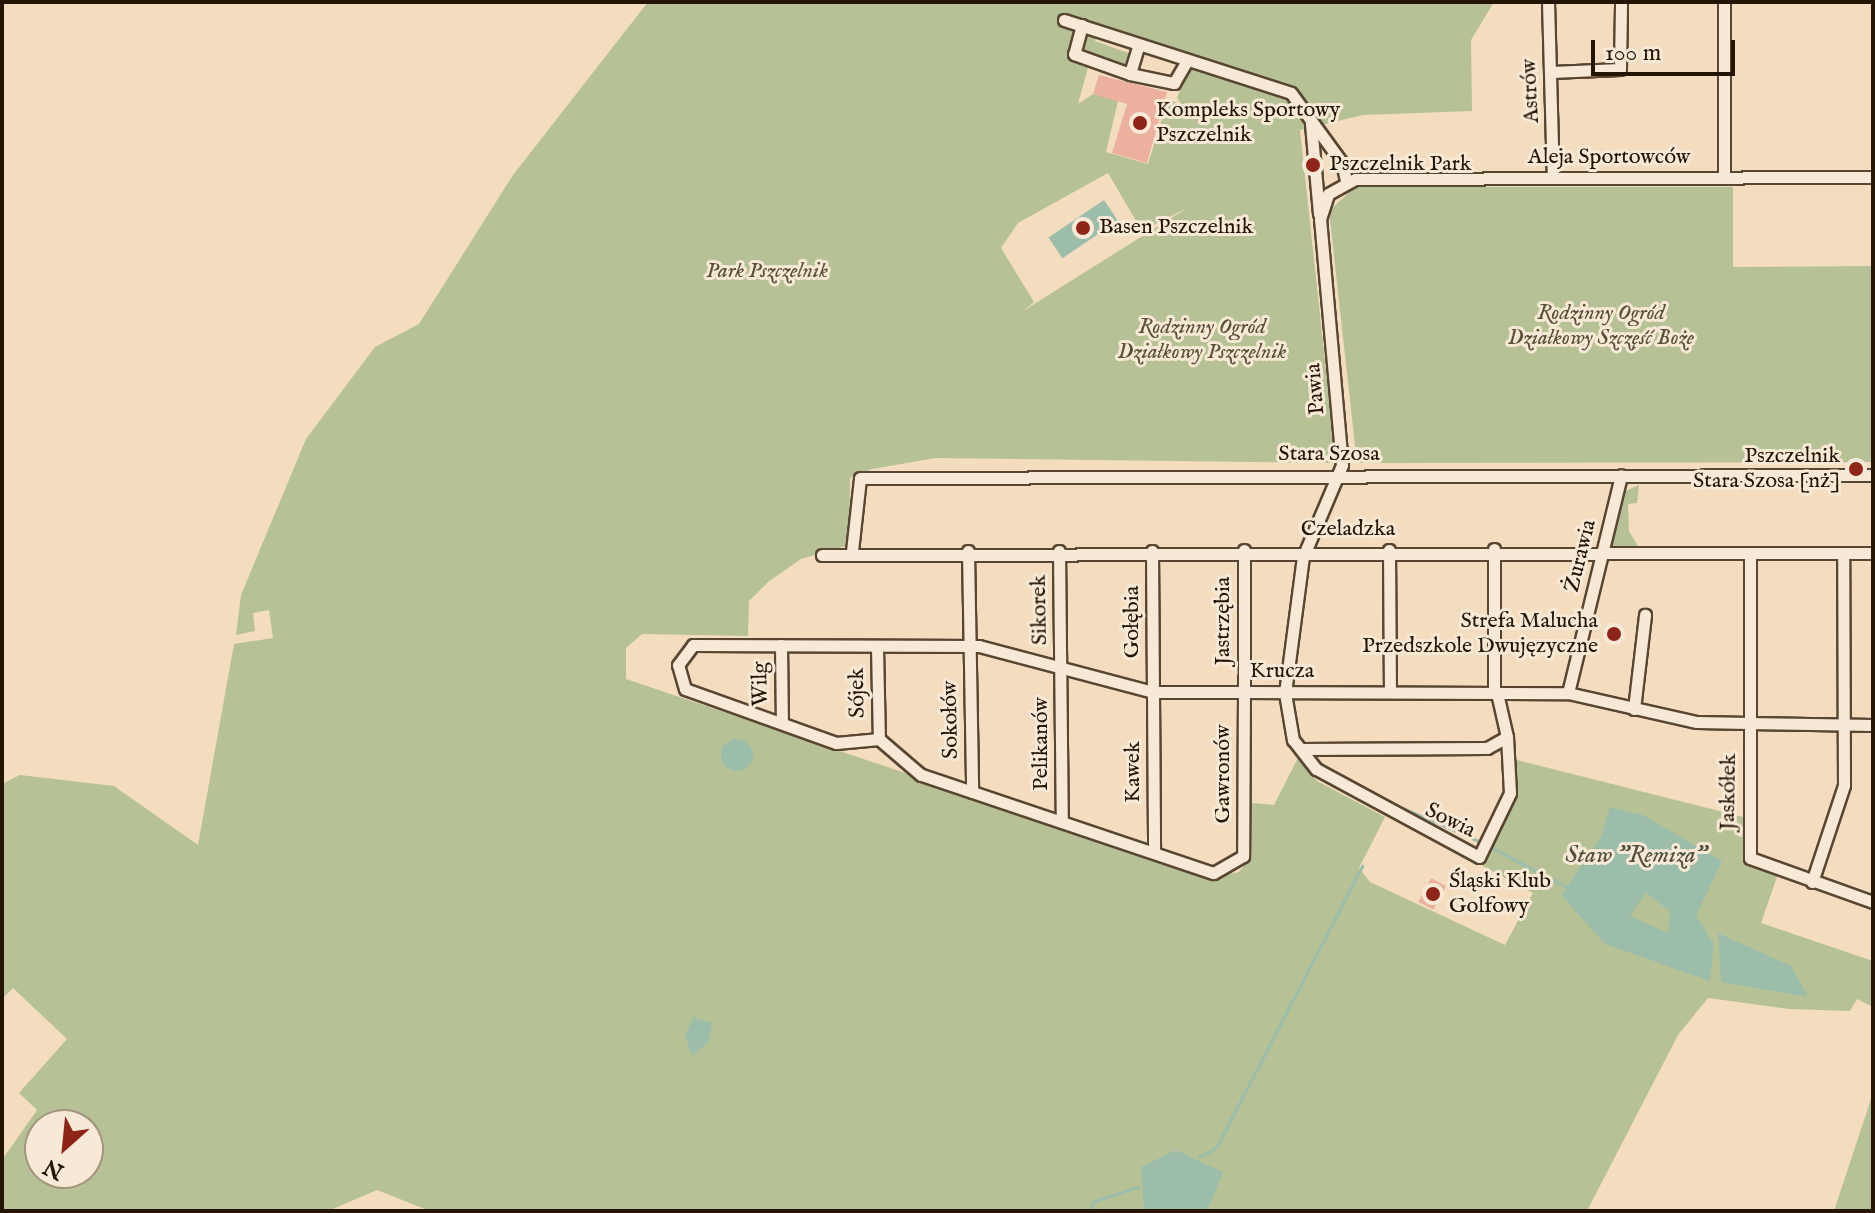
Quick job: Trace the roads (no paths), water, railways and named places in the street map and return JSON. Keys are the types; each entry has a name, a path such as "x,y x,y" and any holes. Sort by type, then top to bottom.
{"street":[{"name":"Astrów","path":"1548,2 1553,178"},
{"path":"1552,72 1620,69 1621,2"},
{"path":"1724,2 1724,178"},
{"path":"1064,20 1138,47 1291,93 1334,158 1341,182 1320,219"},
{"path":"1082,25 1074,54 1130,74 1174,83 1186,62"},
{"path":"1130,74 1138,47"},
{"path":"1311,123 1320,219"},
{"path":"1314,171 1334,158"},
{"path":"1314,171 1341,182"},
{"name":"Aleja Sportowców","path":"1341,182 1873,177"},
{"name":"Pawia","path":"1285,693 1305,550 1339,475 1320,219"},
{"name":"Żurawia","path":"1568,693 1621,475"},
{"name":"Stara Szosa","path":"852,551 860,478 1873,475"},
{"name":"Czeladzka","path":"822,555 852,551 1494,549 1873,553"},
{"name":"Sowia","path":"1285,693 1293,740 1316,769 1479,857 1510,793 1507,737 1495,693 1494,549"},
{"name":"Jastrzębia","path":"1244,550 1244,692"},
{"path":"1389,550 1390,692"},
{"name":"Sokołów","path":"968,551 972,792"},
{"name":"Sikorek","path":"1059,551 1061,669"},
{"name":"Gołębia","path":"1152,551 1153,692"},
{"name":"Jaskółek","path":"1750,553 1750,858 1812,882"},
{"path":"1843,553 1844,785 1812,882 1873,902"},
{"path":"1634,709 1645,615"},
{"name":"Krucza","path":"782,723 685,689 678,665 693,645 970,647 1153,692 1568,693 1634,709 1750,725 1873,725"},
{"name":"Wilg","path":"781,645 782,723"},
{"name":"Sójek","path":"877,647 879,739"},
{"name":"Pelikanów","path":"1061,669 1062,818"},
{"name":"Kawek","path":"1153,692 1154,852"},
{"name":"Gawronów","path":"1154,852 1213,873 1243,856 1244,692"},
{"path":"782,723 836,743 879,739 921,775 1062,818 1154,852"},
{"path":"1302,749 1487,748 1507,737"}],"water":[{"name":"Basen Pszczelnik","path":"1104,200 1118,221 1062,258 1048,237"},
{"path":"737,739 748,744 753,755 748,766 737,771 726,766 721,755 726,744"},
{"name":"Staw \"Remiza\"","path":"1610,807 1643,815 1722,861 1696,916 1714,944 1710,981 1605,944 1561,895 1601,837","holes":["1645,893 1670,911 1668,933 1630,916"]},
{"name":"Staw \"Remiza\"","path":"1718,933 1791,966 1808,997 1721,982"},
{"path":"693,1017 712,1023 709,1042 692,1056 685,1036"},
{"path":"1176,1150 1223,1172 1207,1211 1144,1211 1141,1167"}],"waterway":[{"path":"1403,808 1478,841"},
{"path":"1492,848 1567,887"},
{"path":"1199,1157 1216,1148 1362,866"},
{"path":"1089,1211 1094,1201 1138,1187"}],"place":[{"name":"Kompleks Sportowy Pszczelnik","path":"1140,123"},
{"name":"Pszczelnik Park","path":"1313,165"},
{"name":"Basen Pszczelnik","path":"1083,228"},
{"name":"Pszczelnik Stara Szosa [nż]","path":"1856,469"},
{"name":"Strefa Malucha Przedszkole Dwujęzyczne","path":"1614,634"},
{"name":"Śląski Klub Golfowy","path":"1433,894"}],"park label":[{"name":"Park Pszczelnik","path":"767,272"},
{"name":"Rodzinny Ogród Działkowy Szczęść Boże","path":"1601,326"},
{"name":"Rodzinny Ogród Działkowy Pszczelnik","path":"1202,340"}]}
